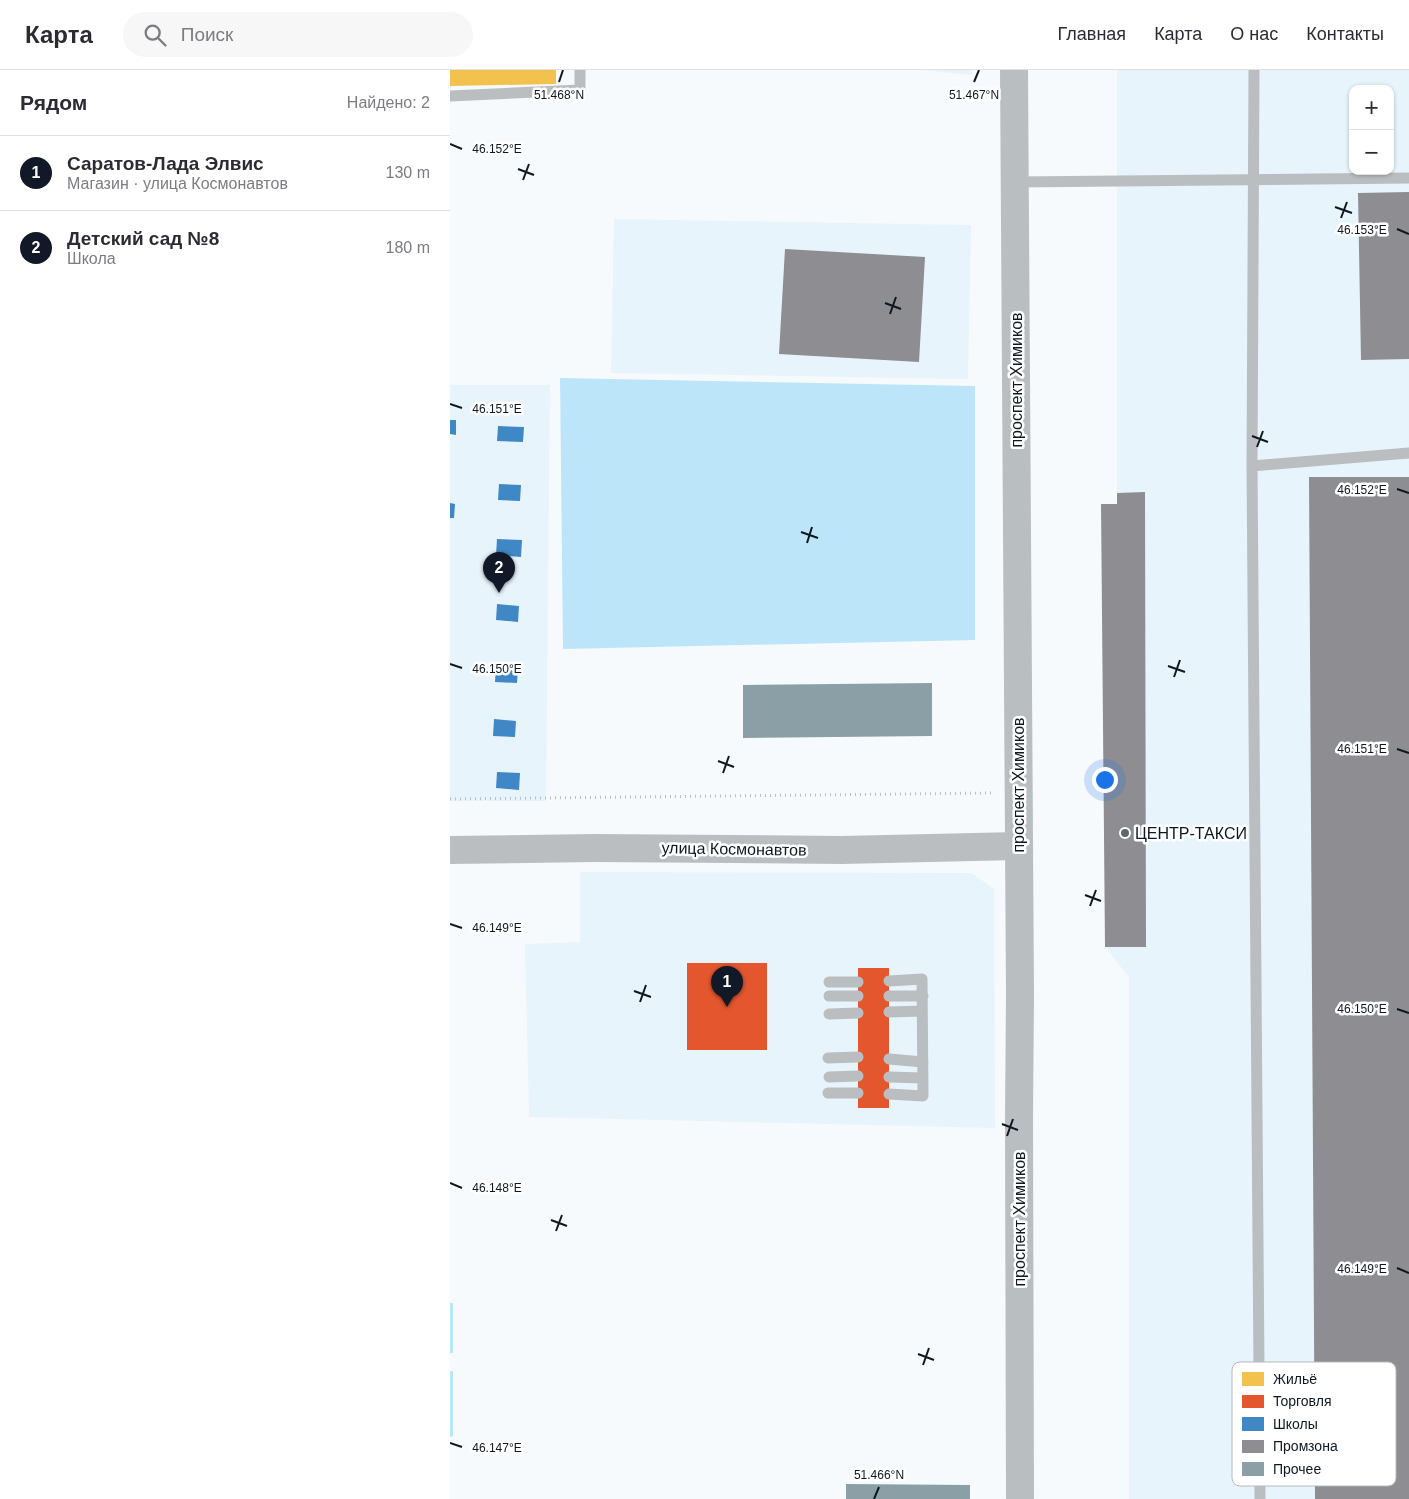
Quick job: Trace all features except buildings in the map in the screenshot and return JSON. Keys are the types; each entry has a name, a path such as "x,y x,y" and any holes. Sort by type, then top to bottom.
{"main road":[{"name":"проспект Химиков","path":"1014,70 1020,994 1020,1499"}],"street":[{"name":"улица Космонавтов","path":"450,850 596,848 842,850 1018,846"}],"lane":[{"path":"450,96 580,90 580,70"},
{"path":"1254,70 1252,466 1259,1362"},
{"path":"1014,182 1409,178"},
{"path":"1252,466 1409,453"},
{"path":"889,981 922,979 923,1096 889,1094"},
{"path":"829,982 858,982"},
{"path":"829,996 858,996"},
{"path":"889,996 922,996"},
{"path":"889,1012 922,1011"},
{"path":"829,1014 858,1013"},
{"path":"828,1058 858,1057"},
{"path":"888,1059 923,1062"},
{"path":"828,1077 858,1076"},
{"path":"889,1077 923,1078"},
{"path":"828,1093 858,1093"},
{"path":"1260,1486 1260,1499"}],"path":[{"path":"450,799 1019,793"}],"shaded area":[{"path":"920,70 972,70 972,75"},
{"path":"1117,70 1409,70 1409,1499 1129,1499 1129,977 1105,947 1146,947 1145,493 1117,504"},
{"path":"614,219 971,225 968,379 611,373"},
{"path":"560,378 975,386 975,640 563,649"},
{"path":"450,385 550,385 546,801 450,801"},
{"path":"580,872 972,873 994,889 995,1128 529,1117 525,944 580,942"},
{"path":"450,1303 453,1303 453,1353 450,1353"},
{"path":"450,1371 453,1371 453,1436 450,1437"}],"place":[{"name":"Детский сад №8","path":"499,593"},
{"name":"ЦЕНТР-ТАКСИ","path":"1125,833"},
{"name":"Саратов-Лада Элвис","path":"727,1007"}]}
